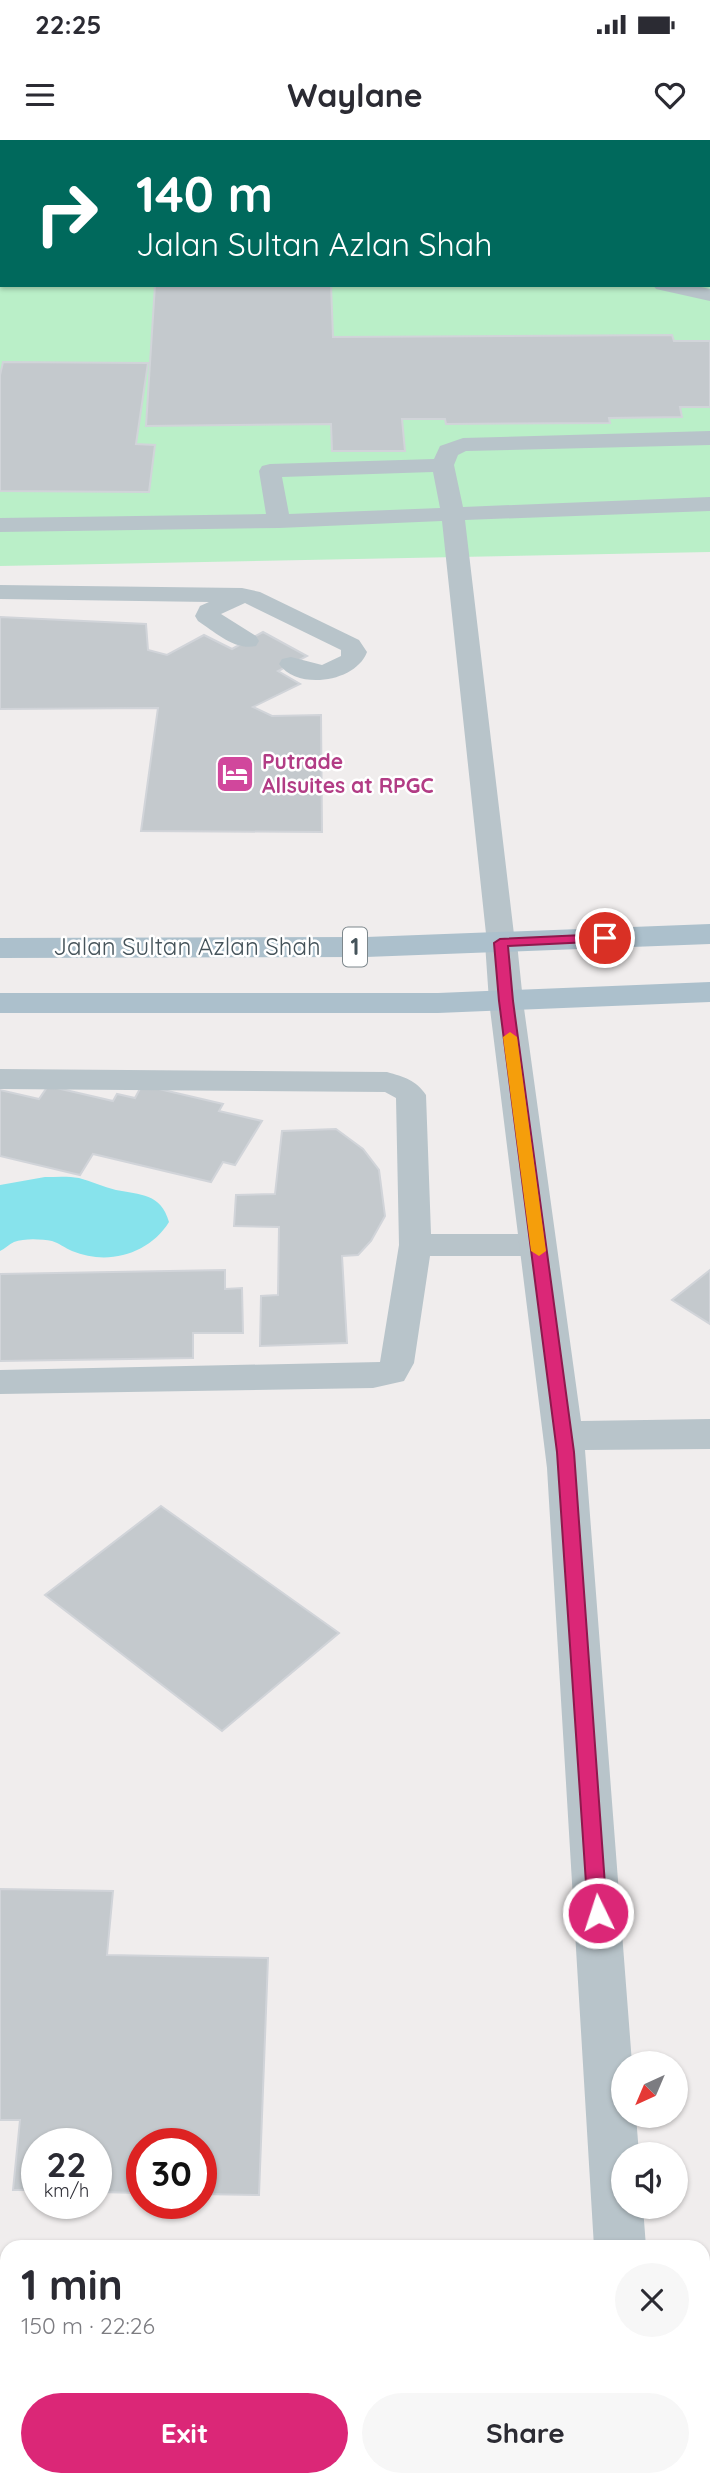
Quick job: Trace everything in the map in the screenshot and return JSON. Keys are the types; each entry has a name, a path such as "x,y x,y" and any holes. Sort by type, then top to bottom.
{"main road":[{"name":"Jalan Sultan Azlan Shah","path":"0,948 353,947 710,934"},
{"name":"1","path":"0,1003 506,1001 710,992"}],"street":[{"path":"500,943 564,1436 620,2240"},
{"path":"564,1436 710,1434"}],"lane":[{"path":"672,287 710,295"},
{"path":"500,943 453,514 443,465 448,451 463,445 710,438"},
{"path":"279,521 270,471 443,465"},
{"path":"0,525 279,521 710,504"},
{"path":"0,592 242,595 350,645 355,652 352,660 328,673 316,674 291,664"},
{"path":"242,595 209,611 207,616 211,621 247,641"},
{"path":"0,1079 387,1082 402,1087 411,1095 415,1245 397,1363 392,1372 373,1376 0,1382"},
{"path":"415,1245 538,1245"}],"green space":[{"path":"0,287 710,287 710,552 0,566"}],"water":[{"path":"45,1177 79,1178 111,1189 148,1197 161,1205 169,1222 161,1233 139,1249 113,1257 86,1255 52,1241 38,1239 18,1241 0,1251 0,1185"}],"building":[{"path":"155,287 331,287 333,337 672,335 674,341 710,341 710,407 680,407 682,417 609,418 610,423 446,424 445,419 402,419 405,451 332,451 331,424 146,426"},
{"path":"3,362 148,363 136,444 155,445 149,492 0,491 0,375"},
{"name":"Putrade Allsuites at RPGC","path":"0,617 146,624 148,650 167,655 204,635 232,649 263,632 307,656 278,671 300,684 253,707 272,716 321,715 322,832 141,831 158,708 0,709"},
{"path":"142,1085 223,1104 219,1111 262,1121 235,1165 223,1162 211,1182 93,1154 80,1175 0,1156 0,1090 39,1099 48,1086 113,1101 117,1094 135,1098"},
{"path":"336,1129 363,1149 379,1170 385,1216 371,1241 358,1255 342,1256 347,1343 260,1346 261,1296 278,1295 279,1227 234,1226 236,1195 275,1194 282,1131"},
{"path":"225,1270 225,1289 242,1288 243,1333 193,1333 193,1358 0,1361 0,1274"},
{"path":"710,1270 710,1324 672,1300"},
{"path":"161,1506 339,1633 222,1731 45,1595"},
{"path":"0,1889 113,1891 107,1955 268,1958 259,2195 217,2194 217,2128 126,2128 126,2193 112,2192 112,2128 21,2128 21,2190 13,2190 20,2120 0,2120"}],"slow traffic":[{"path":"510,1037 539,1251"}],"place":[{"name":"Putrade Allsuites at RPGC","path":"235,774"}],"route":[{"path":"598,1913 566,1452 500,943 605,938"}]}
